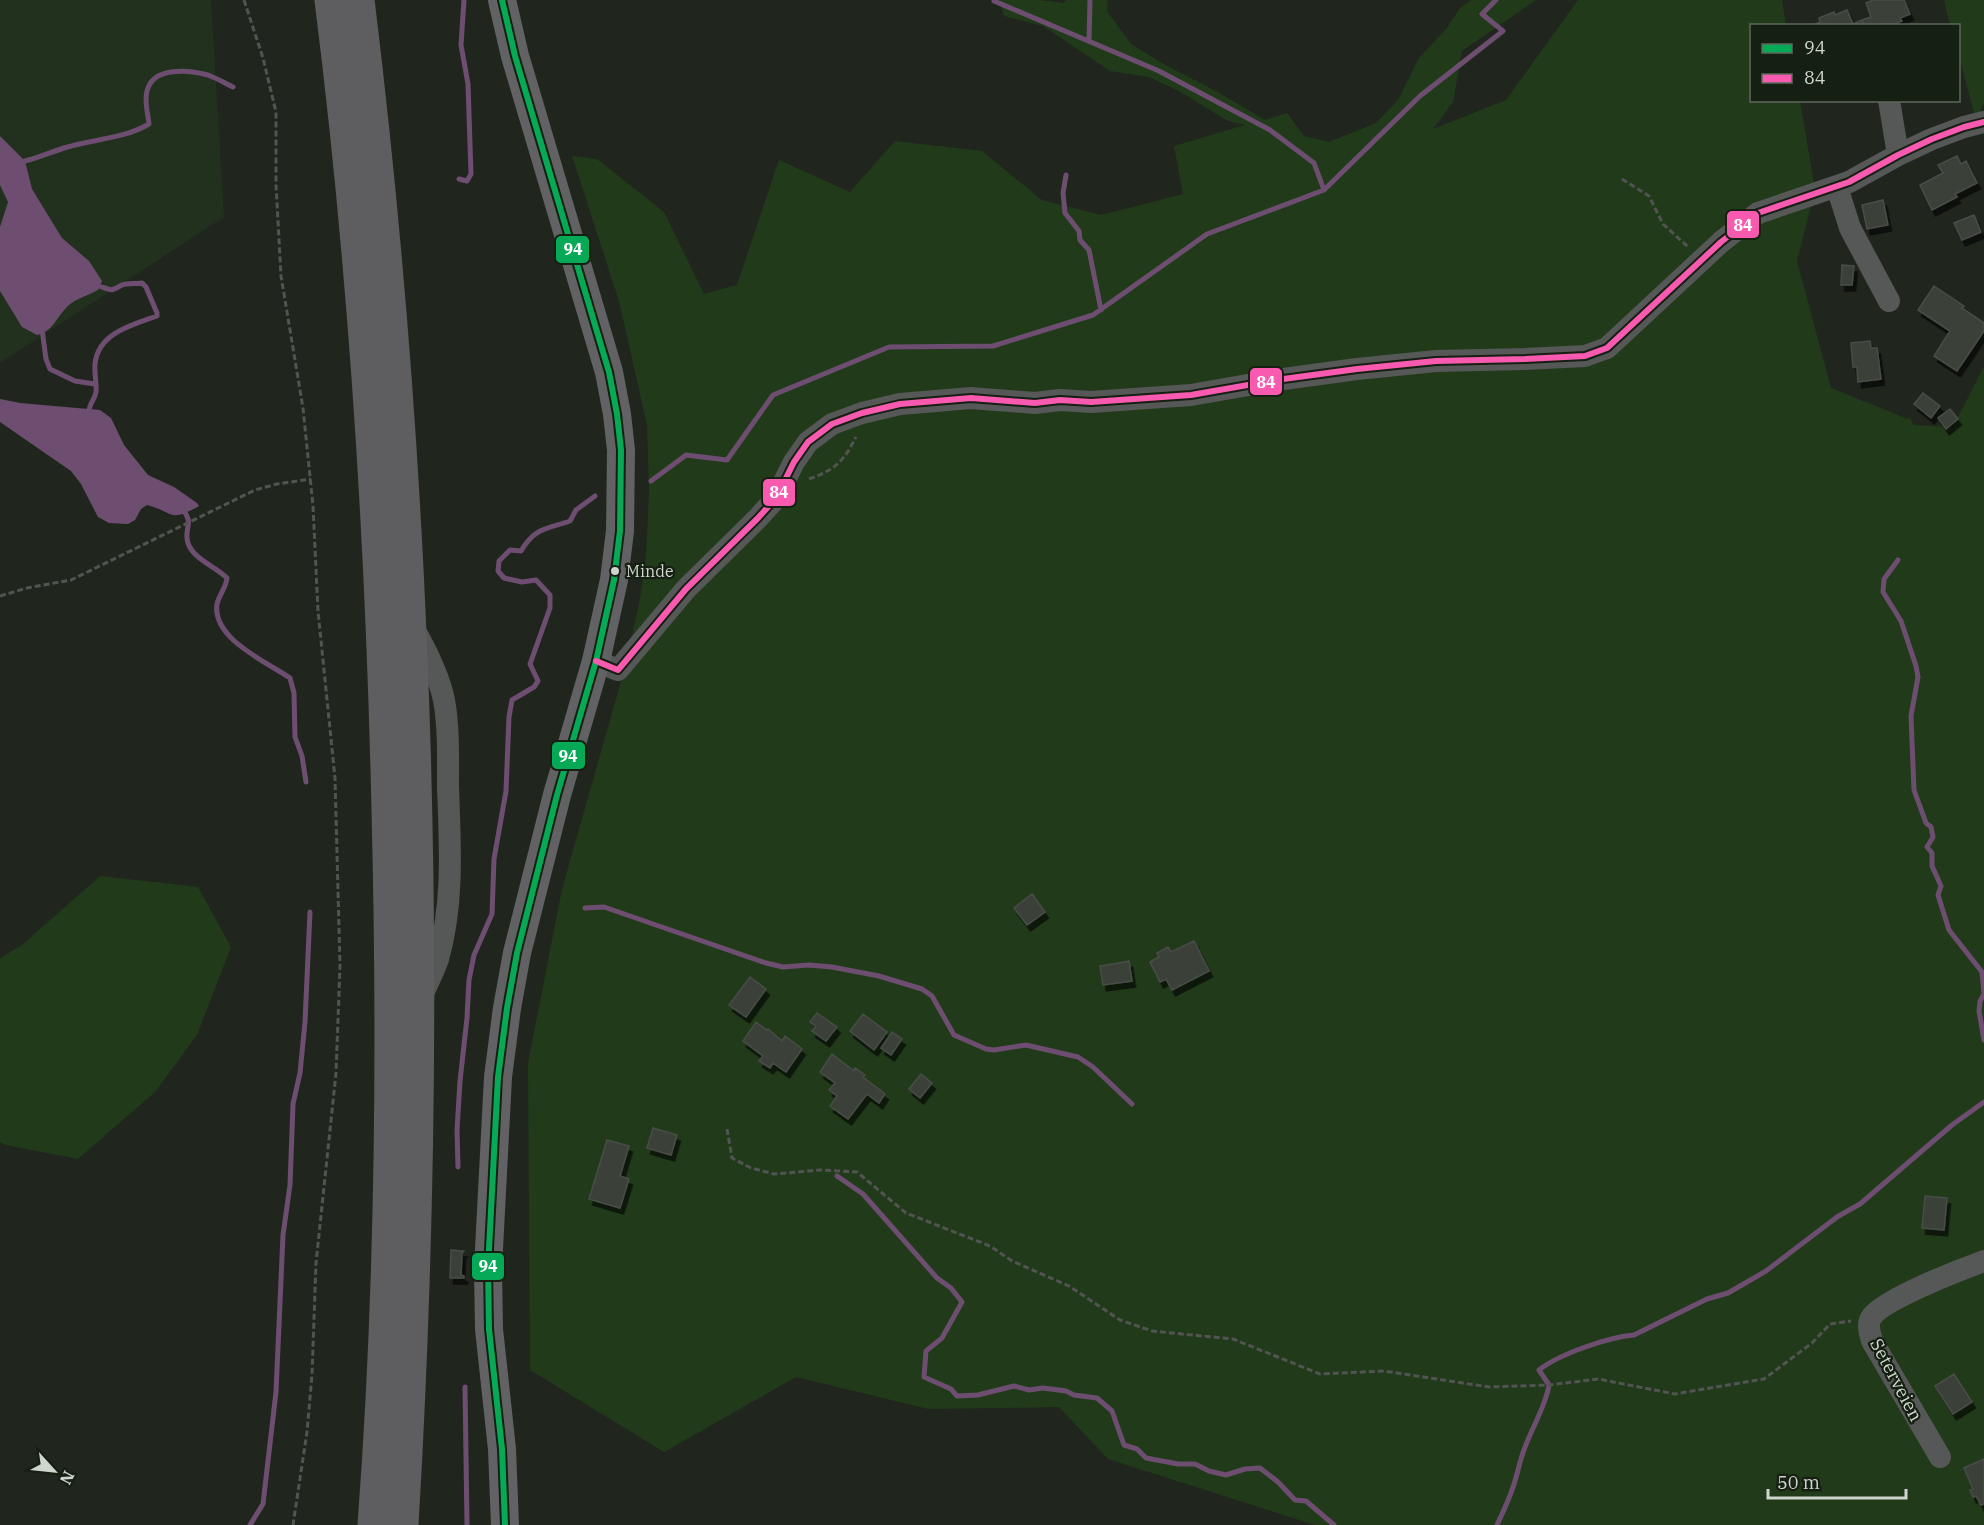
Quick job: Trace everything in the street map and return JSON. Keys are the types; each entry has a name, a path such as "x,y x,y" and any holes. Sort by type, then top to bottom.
{"highway":[{"path":"331,0 345,119 369,393 386,698 391,903 391,1026 381,1412 374,1525"},
{"path":"358,0 390,307 410,623 417,833 418,1006 415,1256 402,1525"}],"main road":[{"path":"502,0 515,56 598,330 609,372 621,450 620,531 607,665 557,795 515,964 498,1077 488,1268 490,1346 502,1449 505,1525"}],"street":[{"path":"1889,102 1898,155"},
{"path":"607,665 758,518 776,498 794,462 808,442 831,424 862,413 900,404 971,398 1035,402 1060,400 1091,402 1191,395 1276,380 1436,361 1525,360 1585,356 1607,348 1720,242 1758,213 1850,182 1898,155 1943,135 1984,122"},
{"path":"1837,187 1850,228 1889,301"},
{"path":"410,623 420,640 444,700 447,730 450,867 446,918 437,960 418,1006"},
{"name":"Seterveien","path":"1940,1457 1872,1341 1870,1318 1898,1299 1964,1268 1984,1262"}],"path":[{"path":"244,0 263,58 276,112 276,185 281,276 303,408 318,611 335,778 340,966 336,1073 315,1263 308,1420 293,1525"},
{"path":"1623,179 1649,196 1663,224 1702,260"},
{"path":"788,475 807,479 828,473 848,453 862,424 862,413"},
{"path":"0,596 27,588 71,580 255,490 310,479"},
{"path":"727,1130 732,1158 752,1168 774,1174 820,1170 857,1172 906,1213 990,1246 1012,1261 1069,1286 1120,1320 1152,1331 1233,1338 1320,1374 1384,1371 1489,1386 1549,1385 1598,1379 1675,1394 1764,1379 1812,1343 1830,1324 1870,1318"}],"shaded area":[{"path":"0,0 211,0 224,217 0,363"},
{"path":"0,136 25,161 32,189 62,238 89,261 102,281 98,290 71,304 47,331 37,335 22,327 0,291 0,227 8,202 0,185"},
{"path":"0,399 100,410 111,418 124,445 148,475 174,487 199,506 176,515 147,505 141,509 135,520 128,524 109,523 98,517 81,484 71,471 0,422"}],"green space":[{"path":"999,0 1039,0 1064,3 1066,0 1108,0 1107,11 1131,44 1265,120 1287,113 1304,136 1329,142 1376,123 1398,100 1419,58 1447,28 1460,8 1471,0 1536,0 1462,51 1453,102 1433,129 1506,100 1578,0 1782,0 1786,24 1750,24 1750,102 1800,102 1815,189 1797,261 1831,388 1908,419 1909,417 1914,425 1953,427 1984,366 1984,1525 1315,1525 1108,1459 1059,1407 928,1409 796,1377 664,1452 530,1370 528,1063 562,889 624,671 640,599 646,557 649,491 647,425 619,301 572,156 597,159 664,212 704,294 737,285 779,160 850,192 895,141 982,151 1042,200 1101,215 1183,194 1174,146 1245,125 1228,121 1179,91 1149,77 1110,71 1043,26 1004,16"},
{"path":"1944,0 1984,0 1984,103 1976,120 1960,60 1960,24 1950,24"},
{"path":"100,876 198,887 231,947 197,1035 155,1092 78,1159 6,1145 0,1142 0,958 22,945"}],"building":[{"path":"1873,0 1904,0 1910,14 1900,18 1902,21 1895,24 1863,24 1862,20 1871,17 1866,3"},
{"path":"1847,10 1853,24 1816,24 1820,22 1819,18 1834,12 1835,15"},
{"path":"1957,156 1961,164 1966,161 1977,183 1955,194 1957,197 1932,210 1920,185 1943,173 1938,165"},
{"path":"1883,200 1888,225 1867,229 1862,205"},
{"path":"1974,215 1981,232 1962,240 1954,223"},
{"path":"1842,265 1854,266 1852,285 1841,285"},
{"path":"1934,286 1984,323 1984,331 1957,371 1934,356 1950,331 1918,310"},
{"path":"1870,341 1871,348 1877,348 1881,379 1858,382 1857,367 1853,367 1851,343"},
{"path":"1923,393 1940,406 1931,418 1914,404"},
{"path":"1950,409 1958,419 1946,429 1938,418"},
{"path":"1032,894 1045,912 1027,925 1014,908"},
{"path":"1194,941 1209,971 1172,990 1166,979 1160,982 1150,962 1159,957 1157,953 1168,947 1171,952"},
{"path":"1129,961 1132,981 1103,985 1100,966"},
{"path":"750,977 766,989 746,1017 729,1005"},
{"path":"817,1013 837,1027 826,1041 812,1031 816,1026 810,1022"},
{"path":"863,1014 887,1032 874,1050 850,1031"},
{"path":"756,1022 782,1041 785,1036 802,1049 786,1072 773,1063 770,1068 759,1061 763,1056 743,1041"},
{"path":"892,1032 902,1039 891,1055 881,1048"},
{"path":"832,1054 854,1071 855,1068 865,1075 863,1077 885,1094 879,1103 867,1094 848,1119 830,1106 837,1096 829,1090 835,1083 820,1072"},
{"path":"921,1074 932,1083 920,1098 909,1089"},
{"path":"653,1128 677,1135 671,1155 647,1148"},
{"path":"607,1140 629,1146 620,1176 629,1179 620,1208 589,1199"},
{"path":"1925,1196 1947,1198 1944,1230 1922,1228"},
{"path":"451,1250 464,1251 461,1275 464,1278 450,1278"},
{"path":"1954,1374 1972,1402 1953,1414 1935,1386"},
{"path":"1984,1459 1984,1504 1981,1505 1976,1496 1973,1497 1970,1490 1973,1489 1964,1468"}],"waterway":[{"path":"459,179 467,181 471,174 468,84 461,45 464,0"},
{"path":"1089,41 1090,0"},
{"path":"651,481 686,455 727,460 773,395 889,347 993,346 1093,315 1207,234 1324,190 1420,96 1503,31 1482,14 1496,0"},
{"path":"994,1 1159,71 1270,130 1314,163 1324,190"},
{"path":"19,166 25,161 64,148 119,136 149,124 147,91 156,77 164,74 182,71 200,73 233,87"},
{"path":"1066,175 1063,193 1065,213 1079,231 1080,240 1089,250 1101,310"},
{"path":"89,414 96,392 95,364 102,345 127,327 157,316 146,287 142,283 124,284 112,290 99,286"},
{"path":"42,329 46,359 50,369 75,381 95,384"},
{"path":"458,1167 457,1130 469,980 474,955 492,914 494,859 506,791 509,717 512,700 534,687 538,681 530,664 550,608 550,595 536,580 522,582 504,578 498,571 499,561 510,550 521,551 531,537 537,533 570,521 576,510 595,496"},
{"path":"183,510 188,521 187,538 192,551 227,578 217,604 218,617 223,628 232,639 255,657 290,678 294,693 295,737 302,756 306,782"},
{"path":"1898,560 1884,579 1883,592 1901,621 1918,677 1911,716 1914,790 1926,823 1931,827 1933,837 1927,847 1932,853 1932,866 1941,886 1938,895 1949,930 1982,972 1984,994 1980,1001 1979,1011 1984,1040"},
{"path":"585,908 604,907 766,963 783,967 809,965 832,967 879,976 922,989 932,996 954,1035 986,1049 1026,1045 1078,1057 1093,1067 1132,1104"},
{"path":"250,1525 263,1504 276,1392 283,1235 290,1185 293,1104 300,1073 305,1022 310,912"},
{"path":"1497,1525 1547,1393 1549,1385 1539,1370 1585,1347 1634,1335 1707,1299 1728,1293 1766,1271 1837,1217 1860,1204 1952,1125 1984,1102"},
{"path":"837,1176 863,1194 937,1278 951,1288 962,1302 942,1338 926,1351 924,1377 951,1389 957,1396 978,1395 1014,1386 1029,1390 1043,1388 1066,1391 1074,1395 1097,1398 1112,1411 1124,1445 1137,1449 1146,1458 1178,1464 1195,1464 1209,1471 1226,1475 1245,1469 1260,1468 1278,1482 1295,1500 1306,1501 1334,1525"},
{"path":"465,1387 467,1525"}],"transit line":[{"name":"94","path":"502,0 515,56 609,372 621,450 620,531 614,580 596,661 557,795 517,953 498,1077 488,1268 489,1329 502,1449 505,1525"},
{"name":"84","path":"596,661 618,670 686,589 776,498 794,462 808,442 832,424 862,413 900,404 971,398 1035,403 1060,400 1091,402 1191,395 1276,380 1436,361 1585,356 1607,348 1721,242 1758,213 1849,182 1932,139 1984,122"}],"place":[{"name":"Minde","path":"615,571"}]}
